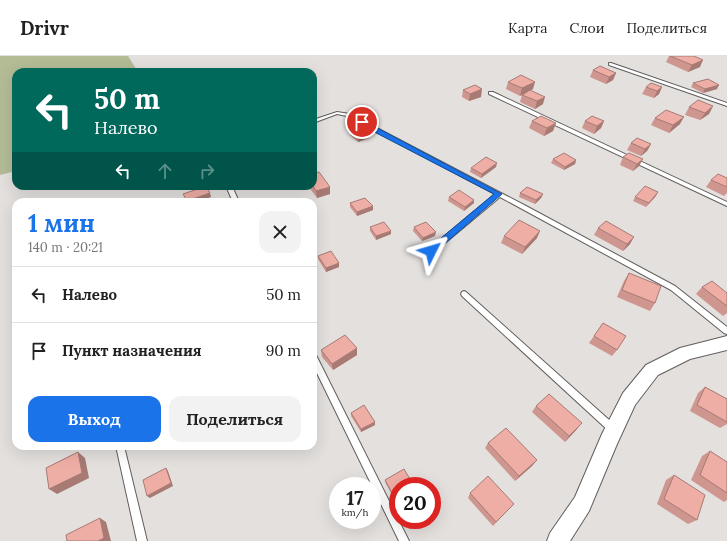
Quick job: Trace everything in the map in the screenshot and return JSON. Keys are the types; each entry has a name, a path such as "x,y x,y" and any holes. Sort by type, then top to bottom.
{"street":[{"path":"558,541 582,504 629,399 652,370 686,353 727,342"}],"lane":[{"path":"610,64 727,105"},
{"path":"491,94 727,204"},
{"path":"317,120 337,113 348,115 499,194 673,288 727,331"},
{"path":"431,251 499,194"},
{"path":"464,294 614,430"},
{"path":"317,365 404,541"},
{"path":"121,450 142,541"}],"green space":[{"path":"0,56 128,56 136,68 12,68 12,172 0,175"}],"building":[{"path":"670,56 694,56 703,60 692,65"},
{"path":"600,66 616,73 609,77 593,70"},
{"path":"521,75 535,82 522,88 508,82"},
{"path":"708,79 719,85 705,89 693,83"},
{"path":"651,83 662,87 657,91 646,87"},
{"path":"475,85 482,89 470,94 463,90"},
{"path":"530,90 545,97 537,101 522,95"},
{"path":"698,100 713,106 705,113 689,107"},
{"path":"666,110 684,117 673,125 655,118"},
{"path":"541,116 556,123 547,128 532,121"},
{"path":"592,116 604,121 597,126 585,121"},
{"path":"362,127 370,134 358,138 350,131"},
{"path":"637,138 651,144 645,149 631,143"},
{"path":"564,153 576,160 565,167 553,159"},
{"path":"629,153 643,159 637,164 623,157"},
{"path":"486,157 497,163 482,174 471,168"},
{"path":"317,172 319,172 330,187 316,191"},
{"path":"718,174 727,178 727,187 711,180"},
{"path":"645,186 658,192 649,203 635,197"},
{"path":"527,187 543,194 536,200 520,193"},
{"path":"194,190 208,190 210,193 196,198 185,198 183,194"},
{"path":"459,190 474,200 465,207 449,197"},
{"path":"365,198 373,206 357,212 350,203"},
{"path":"519,220 540,231 525,247 504,236"},
{"path":"606,221 634,237 627,244 598,228"},
{"path":"384,222 391,231 376,236 370,227"},
{"path":"426,222 436,232 423,238 414,227"},
{"path":"331,251 339,263 326,268 318,256"},
{"path":"629,273 661,286 655,303 622,290"},
{"path":"712,281 727,293 727,306 702,287"},
{"path":"603,323 626,336 617,350 594,336"},
{"path":"345,335 357,348 332,364 321,350"},
{"path":"705,387 727,399 727,422 697,405"},
{"path":"549,394 582,423 569,436 536,406"},
{"path":"364,405 375,422 361,429 351,413"},
{"path":"506,428 537,460 519,476 488,443"},
{"path":"710,451 727,462 727,493 700,475"},
{"path":"78,452 82,473 49,489 46,468"},
{"path":"166,468 171,483 147,496 143,480"},
{"path":"404,469 409,477 390,477"},
{"path":"674,475 705,495 697,520 664,499"},
{"path":"488,476 514,504 496,522 470,493"},
{"path":"389,478 389,487 385,480"},
{"path":"100,518 104,538 98,541 67,541 66,535"}],"route":[{"path":"362,122 499,194 431,251"}]}
